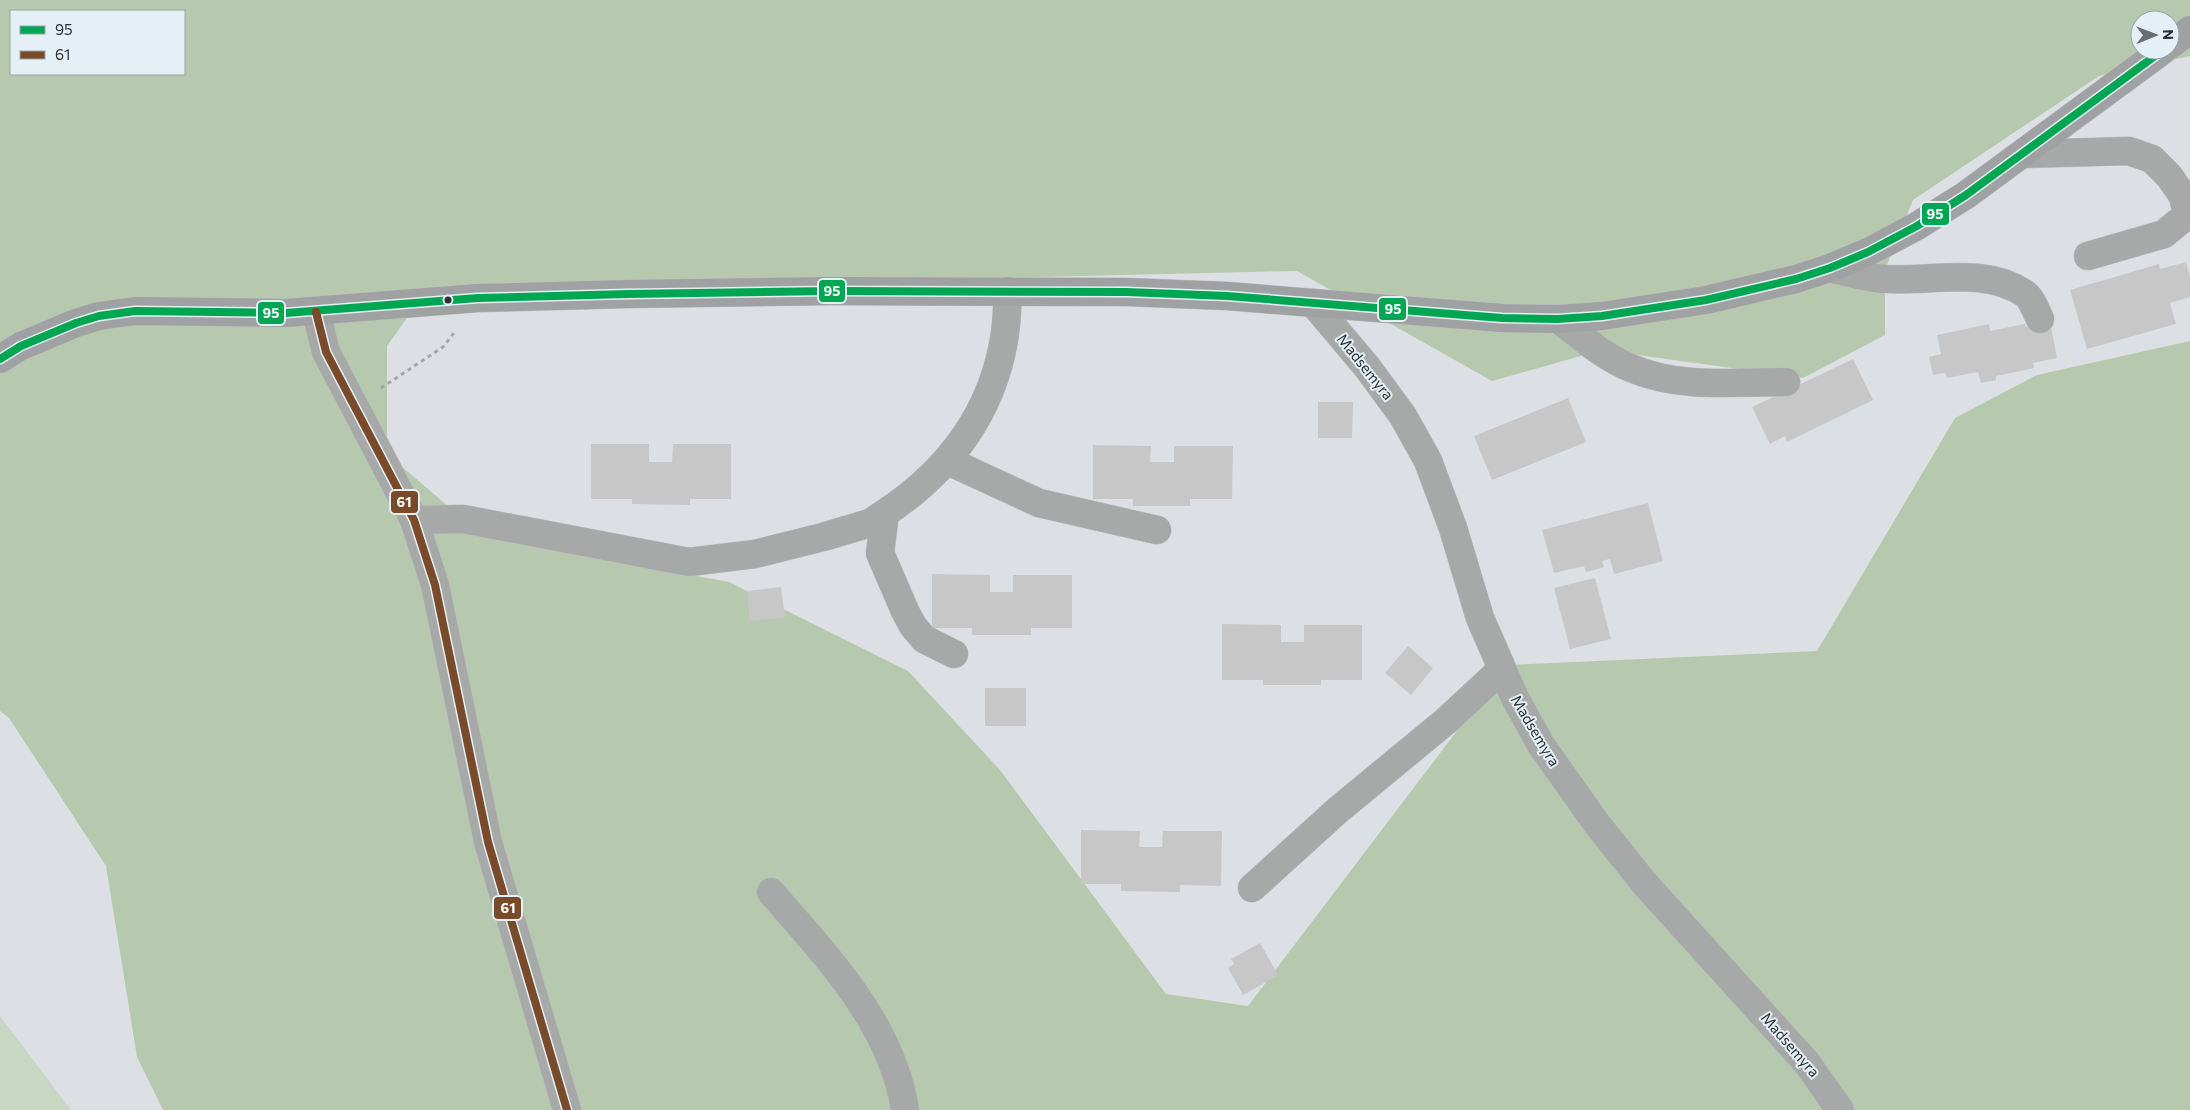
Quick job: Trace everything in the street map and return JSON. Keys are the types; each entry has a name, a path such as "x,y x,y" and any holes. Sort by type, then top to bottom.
{"main road":[{"path":"0,359 46,334 99,316 136,311 316,312 460,300 628,294 1126,292 1313,303 1502,318 1558,319 1602,316 1706,300 1796,279 1830,268 1868,252 1917,226 1966,195 2150,60"}],"street":[{"path":"2023,154 2129,151 2152,159 2169,176 2183,196 2187,215 2164,234 2088,256"},
{"path":"1830,268 1875,278 1950,277 1986,279 2008,285 2026,294 2040,319"},
{"path":"414,520 463,519 689,562 755,554 870,523 910,497 948,461 969,431 995,376 1005,334 1008,291"},
{"name":"Madsemyra","path":"1313,303 1367,367 1403,416 1428,461 1453,528 1480,618 1515,698 1541,745 1597,824 1645,884 1807,1063 1840,1110"},
{"path":"316,312 326,352 414,520 435,585 488,842 568,1110"},
{"path":"1558,319 1589,343 1630,368 1668,380 1786,382"},
{"path":"948,461 1039,503 1157,530"},
{"path":"885,513 880,553 904,611 924,639 954,654"},
{"path":"1252,888 1338,810 1446,721 1502,669"},
{"path":"771,892 834,965 857,997 884,1043 894,1066 905,1110"}],"path":[{"path":"353,406 408,372 443,347 461,324 460,300"}],"green space":[{"path":"0,0 2190,0 2190,56 2180,58 2180,10 2130,10 2130,60 2172,60 2099,76 1913,200 1885,270 1885,335 1803,378 1602,350 1492,381 1297,271 426,291 387,346 387,454 484,537 729,582 908,671 1000,770 1166,994 1248,1006 1507,665 1817,651 1955,418 2037,375 2190,341 2190,1110 163,1110 137,1057 106,866 9,718 0,711"},
{"path":"0,1016 71,1110 0,1110"}],"building":[{"path":"2186,262 2190,277 2190,297 2170,303 2176,324 2087,349 2070,290 2159,264 2160,269"},
{"path":"2050,322 2057,358 2033,363 2034,368 1996,376 1996,380 1981,383 1978,372 1947,378 1945,373 1933,375 1929,357 1941,354 1937,335 1989,324 1990,331 2025,324 2026,327"},
{"path":"1853,359 1873,400 1787,442 1785,436 1770,444 1752,407"},
{"path":"1568,398 1586,442 1492,480 1474,436"},
{"path":"1318,402 1353,402 1352,438 1318,438"},
{"path":"591,444 649,444 649,462 672,462 673,444 731,444 731,499 690,499 690,505 632,504 632,499 591,499"},
{"path":"1093,445 1151,446 1150,462 1174,462 1174,446 1233,446 1232,499 1190,499 1190,506 1133,506 1133,499 1093,499"},
{"path":"1648,503 1663,561 1614,574 1610,559 1602,561 1604,567 1586,572 1584,566 1554,573 1542,530"},
{"path":"932,574 990,575 990,592 1013,592 1013,575 1072,575 1072,628 1031,628 1031,635 972,635 972,628 932,628"},
{"path":"1595,578 1611,639 1570,649 1554,588"},
{"path":"781,587 785,617 750,621 747,591"},
{"path":"1222,624 1281,625 1281,642 1304,642 1304,625 1362,625 1362,680 1321,680 1321,685 1263,685 1263,680 1222,680"},
{"path":"1408,646 1433,668 1411,695 1385,673"},
{"path":"985,688 1026,688 1026,726 985,726"},
{"path":"1081,830 1140,831 1139,847 1162,847 1163,831 1222,831 1221,886 1180,885 1180,892 1121,891 1121,884 1081,884"},
{"path":"1260,943 1278,975 1243,995 1228,968 1234,964 1231,959"}],"transit line":[{"name":"95","path":"0,359 21,346 76,323 99,316 135,311 286,313 478,298 830,291 1126,292 1227,296 1502,318 1558,319 1602,316 1706,300 1796,279 1830,268 1868,252 1917,226 1966,195 2149,60"},
{"name":"61","path":"316,312 326,352 414,520 435,585 488,842 567,1110"}]}
